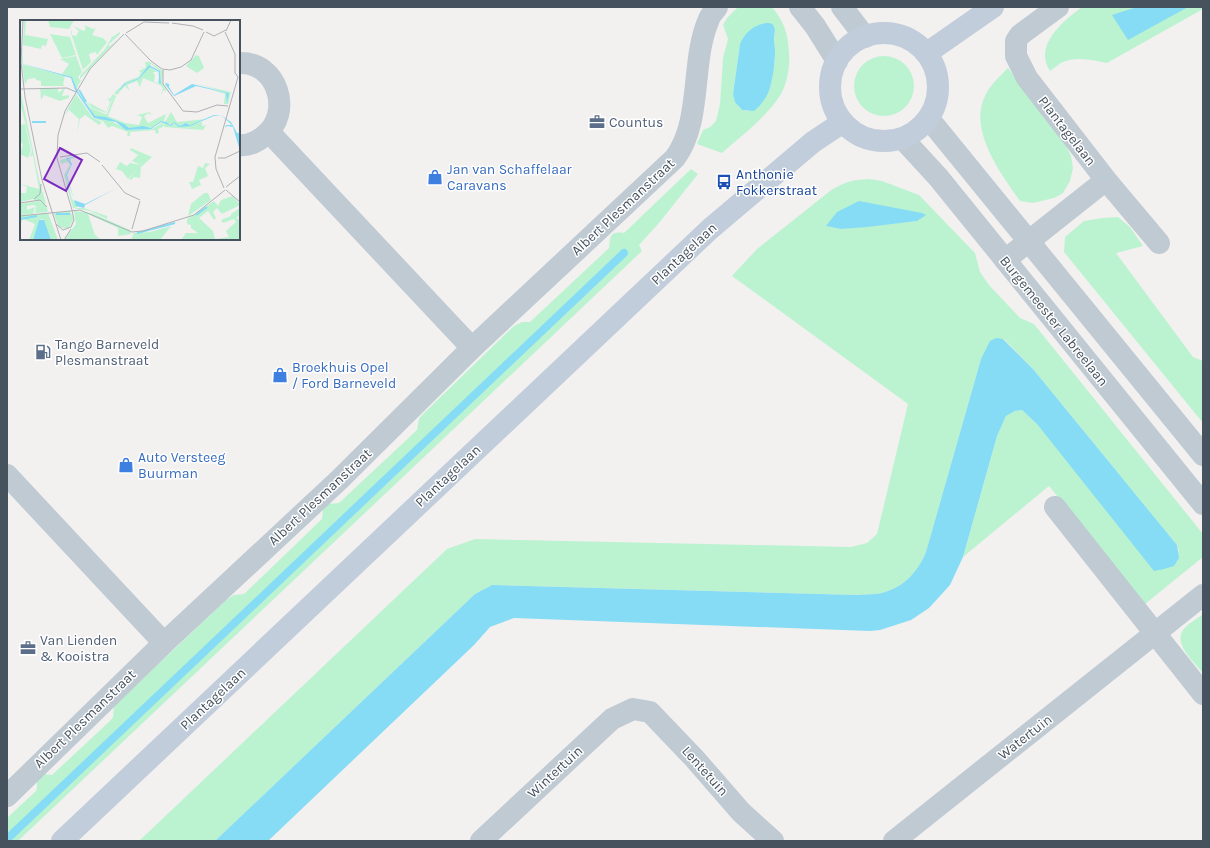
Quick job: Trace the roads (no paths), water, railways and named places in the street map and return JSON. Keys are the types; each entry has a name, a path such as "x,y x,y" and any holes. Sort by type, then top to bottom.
{"main road":[{"path":"927,53 993,7"},
{"path":"882,33 899,35 914,42 927,53 934,65 938,79 939,93 936,106 929,119 917,131 903,139 887,142 870,140 855,133 843,122 836,111 830,86 832,74 844,51 854,42 865,37 882,33"},
{"name":"Plantagelaan","path":"62,841 710,229 812,142 843,122"}],"street":[{"name":"Albert Plesmanstraat","path":"7,796 164,642 339,480 472,348 675,158 682,148 688,132 702,40 709,18 718,7"},
{"path":"800,7 816,26 837,62"},
{"path":"842,7 865,37"},
{"name":"Plantagelaan","path":"1058,7 1020,35 1016,41 1016,56 1027,78 1106,180 1159,243"},
{"path":"240,63 255,66 266,73 275,83 280,96 280,109 277,121 269,132 258,141 240,145"},
{"path":"929,119 1203,455"},
{"path":"269,132 472,348"},
{"name":"Burgemeester Labreelaan","path":"903,139 938,177 1203,504"},
{"path":"1005,260 1106,180"},
{"path":"7,474 164,642"},
{"path":"1055,507 1203,694"},
{"name":"Watertuin","path":"894,841 1203,595"},
{"name":"Wintertuin","path":"481,841 612,719 633,709"},
{"name":"Lentetuin","path":"633,709 650,712 694,758 741,812 773,841"}],"water":[{"path":"1137,7 1188,7 1128,40 1112,15"},
{"path":"766,23 772,24 775,30 775,60 770,88 764,101 754,111 742,110 735,102 733,94 740,44 744,36 750,30 758,25"},
{"path":"859,201 926,215 917,221 867,227 841,229 826,226 837,212"},
{"path":"996,338 1003,339 1033,369 1177,545 1179,558 1174,566 1154,571 1037,424 1022,410 1015,411 1006,416 997,436 963,557 950,585 929,608 911,620 880,630 870,631 514,618 490,627 474,645 268,841 215,841 475,594 492,585 857,595 882,593 899,586 915,571 926,552 981,359 990,341"}],"waterway":[{"path":"7,839 624,253"}],"place":[{"name":"Countus","path":"597,122"},
{"name":"Jan van Schaffelaar Caravans","path":"435,177"},
{"name":"Anthonie Fokkerstraat","path":"724,182"},
{"name":"Tango Barneveld Plesmanstraat","path":"43,352"},
{"name":"Broekhuis Opel / Ford Barneveld","path":"280,375"},
{"name":"Auto Versteeg Buurman","path":"126,465"},
{"name":"Van Lienden & Kooistra","path":"28,648"}]}
